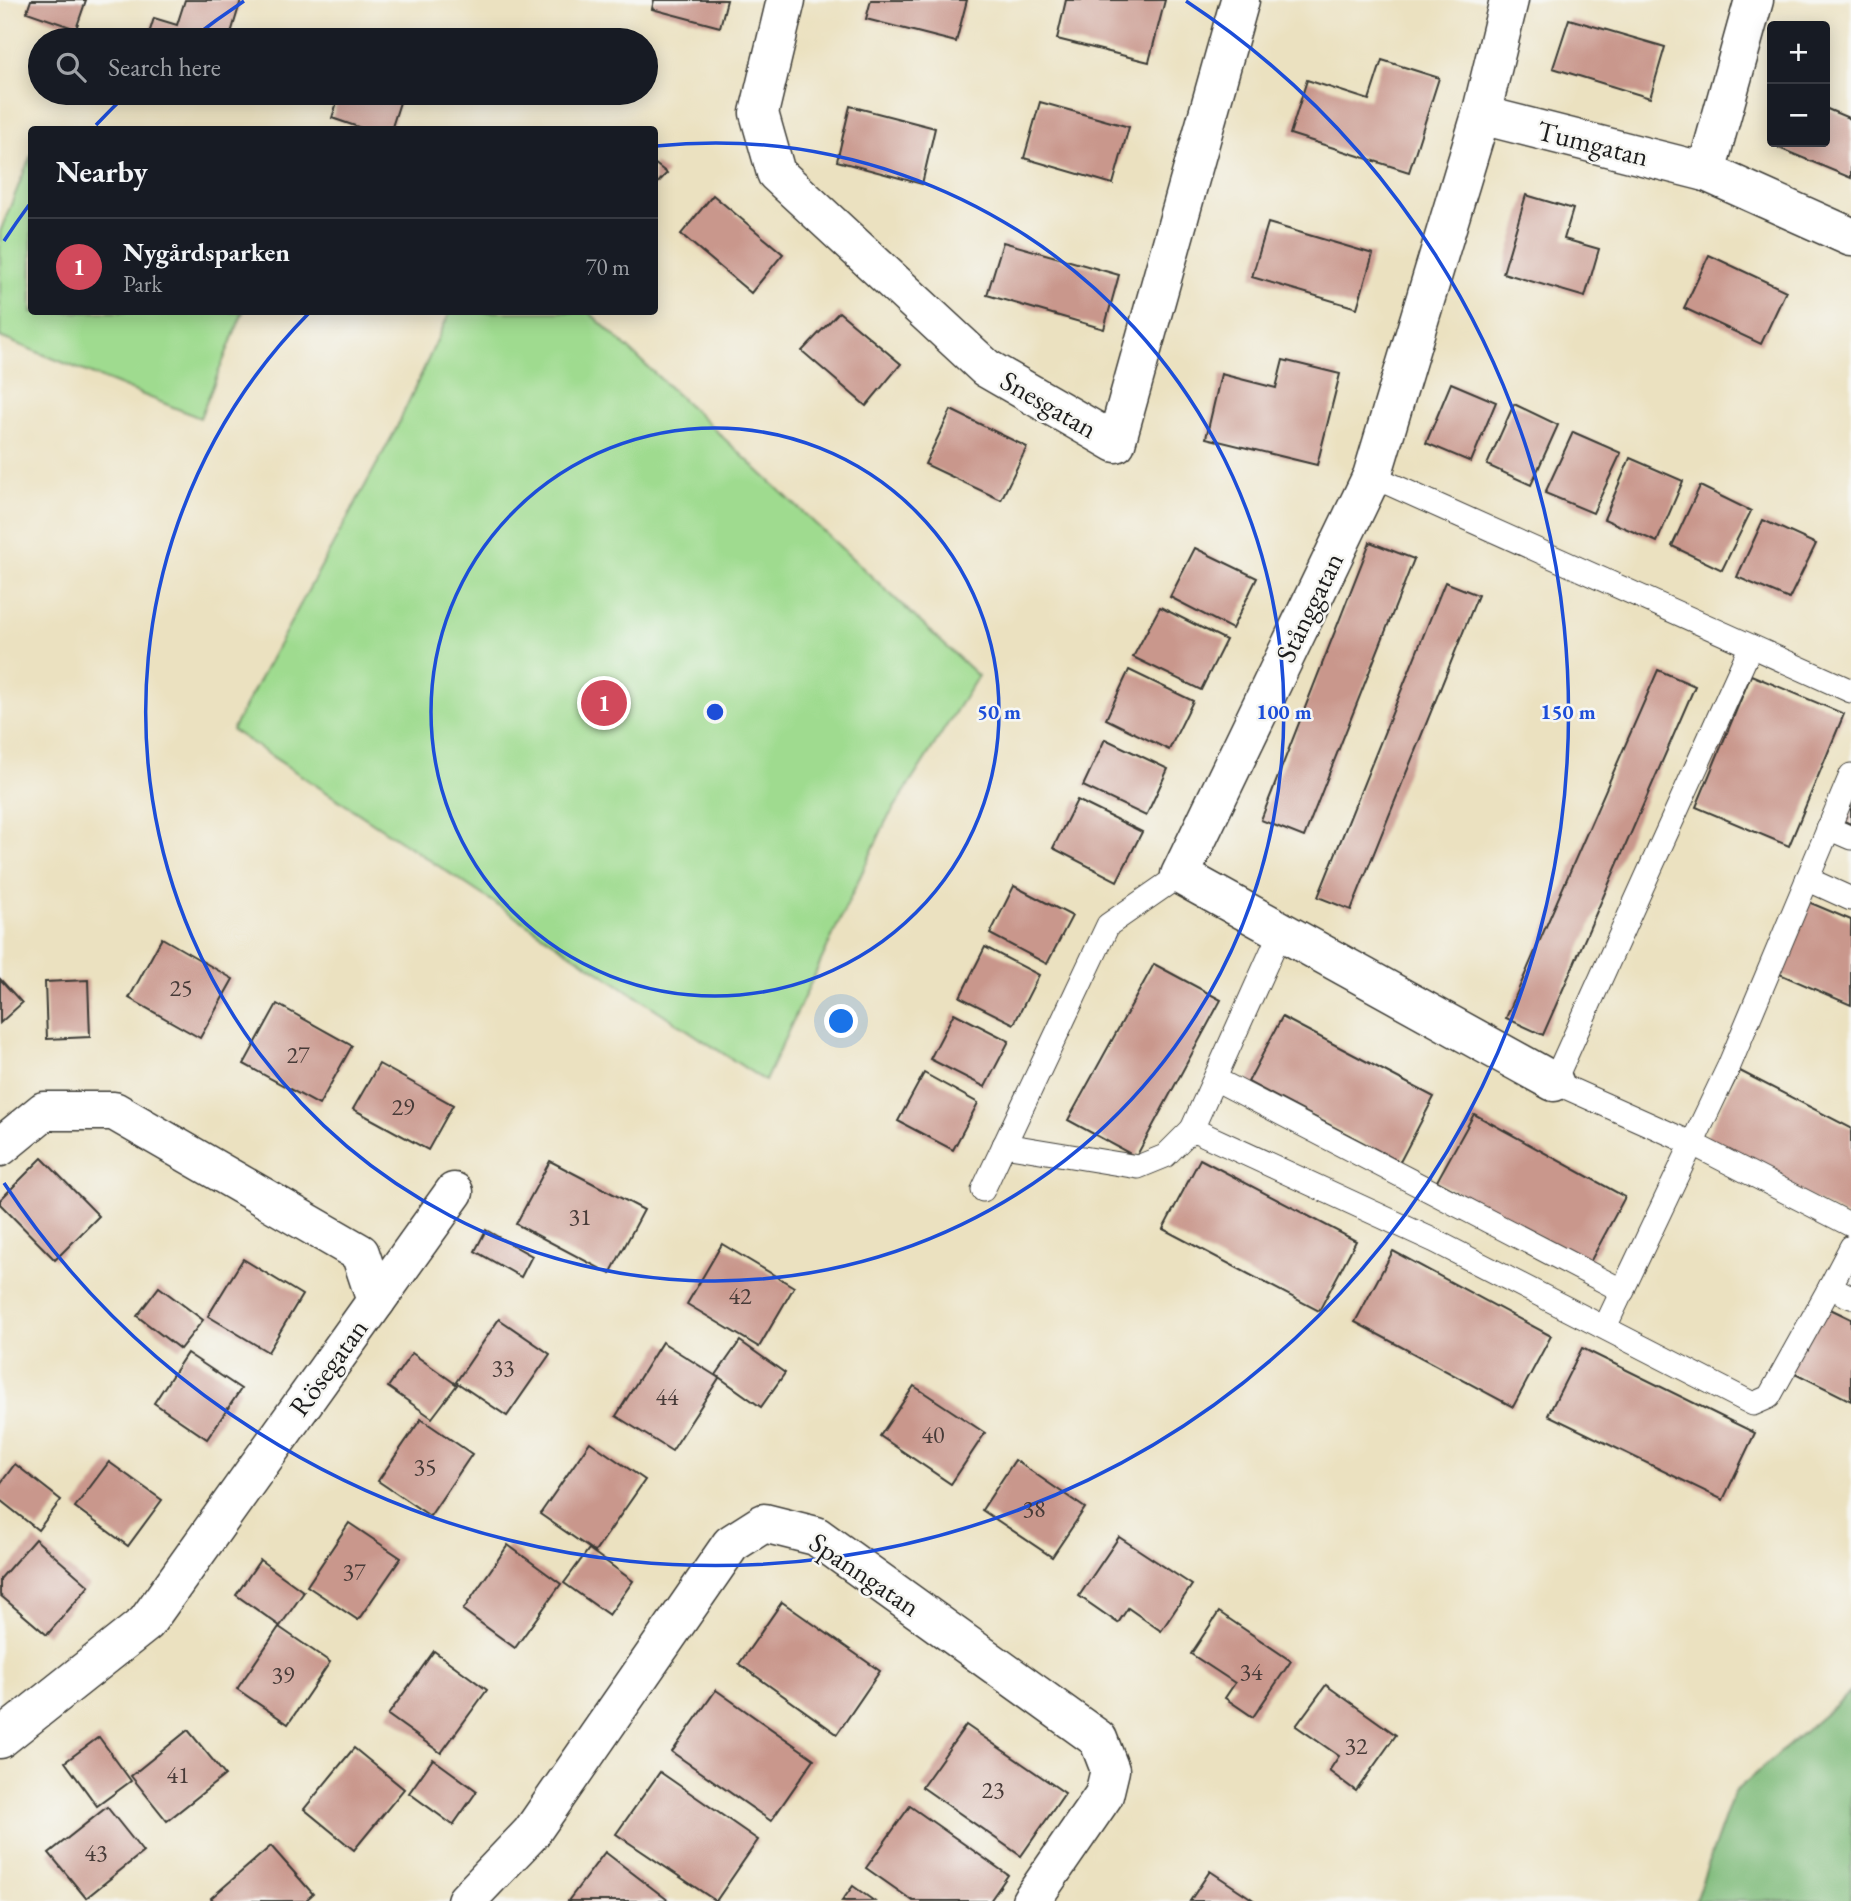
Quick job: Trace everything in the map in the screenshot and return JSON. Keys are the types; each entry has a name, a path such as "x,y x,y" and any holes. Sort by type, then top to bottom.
{"street":[{"name":"Snesgatan","path":"786,0 759,113 776,173 986,368 1116,443 1240,0"},
{"name":"Stånggatan","path":"1180,875 1372,476 1481,115 1509,0"},
{"path":"1706,172 1754,0"},
{"name":"Tumgatan","path":"1481,115 1706,172 1851,237"},
{"path":"1180,875 1555,1082"},
{"name":"Rösegatan","path":"0,1146 44,1111 114,1111 360,1253 376,1301 146,1623 0,1739"},
{"path":"376,1301 454,1192"},
{"name":"Spanngatan","path":"466,1901 531,1833 731,1544 764,1522 816,1536 1098,1739 1110,1770 1104,1795 1031,1901"}],"lane":[{"path":"1372,476 1750,648 1851,691"},
{"path":"1750,648 1555,1082 1693,1144 1851,1225"},
{"path":"1605,1327 1693,1144 1851,775"},
{"path":"1828,828 1851,838"},
{"path":"983,1190 1108,925 1180,875"},
{"path":"1807,879 1851,899"},
{"path":"1004,1145 1138,1167 1165,1156 1192,1129 1281,931"},
{"path":"1215,1079 1623,1291"},
{"path":"1192,1129 1435,1241 1753,1404 1769,1397 1851,1247"},
{"path":"1830,1287 1851,1297"}],"green space":[{"path":"28,162 28,315 242,315 200,418 0,337 0,232"},
{"path":"449,315 592,315 978,676 886,821 765,1081 232,730 396,429"},
{"path":"1851,1692 1851,1901 1695,1901 1734,1792"}],"building":[{"path":"31,0 86,0 76,28 27,12"},
{"path":"185,0 241,0 233,28 151,28 154,18 177,25"},
{"path":"654,0 727,0 720,27 652,9"},
{"path":"871,0 967,0 956,42 866,19"},
{"path":"1066,0 1165,0 1149,62 1057,39"},
{"path":"1569,19 1665,47 1650,98 1553,68"},
{"path":"1382,60 1439,78 1409,172 1290,134 1307,80 1369,100"},
{"path":"1040,102 1129,127 1113,184 1024,158"},
{"path":"336,105 399,105 392,126 355,126 332,118"},
{"path":"850,106 935,128 922,184 837,161"},
{"path":"1830,110 1851,119 1851,178 1779,148 1830,147"},
{"path":"658,166 667,173 658,183"},
{"path":"713,195 783,254 751,293 681,234"},
{"path":"1526,195 1573,209 1564,239 1599,249 1585,297 1503,273"},
{"path":"1268,223 1373,254 1357,308 1252,277"},
{"path":"1003,242 1119,275 1104,329 987,295"},
{"path":"1709,255 1786,291 1761,344 1684,308"},
{"path":"839,312 901,364 866,406 802,351"},
{"path":"1283,360 1340,374 1317,465 1206,438 1221,374 1276,388"},
{"path":"1451,383 1496,402 1471,462 1426,443"},
{"path":"1514,404 1558,425 1531,485 1487,465"},
{"path":"951,410 1027,447 1001,500 925,464"},
{"path":"1573,432 1621,453 1593,513 1545,493"},
{"path":"1630,458 1683,481 1657,542 1604,519"},
{"path":"1700,486 1751,511 1722,570 1672,546"},
{"path":"1763,520 1816,544 1789,599 1737,577"},
{"path":"1370,542 1414,559 1304,837 1261,820"},
{"path":"1195,548 1257,578 1232,629 1170,597"},
{"path":"1445,582 1478,595 1351,910 1318,897"},
{"path":"1160,607 1226,640 1201,690 1133,657"},
{"path":"1129,670 1193,701 1169,750 1106,719"},
{"path":"1658,670 1695,686 1543,1035 1506,1018"},
{"path":"1751,675 1844,714 1789,846 1696,807"},
{"path":"1105,739 1168,769 1146,816 1083,786"},
{"path":"1851,791 1851,824 1839,819"},
{"path":"1077,800 1142,832 1117,881 1053,848"},
{"path":"1014,886 1072,916 1047,964 990,934"},
{"path":"1806,901 1851,920 1851,1005 1775,972"},
{"path":"162,938 233,979 200,1038 129,998"},
{"path":"985,947 1039,975 1014,1024 960,997"},
{"path":"1154,964 1221,1000 1136,1157 1068,1120"},
{"path":"0,979 22,1003 0,1023"},
{"path":"88,980 90,1037 47,1039 45,982"},
{"path":"277,1004 352,1046 319,1105 244,1064"},
{"path":"954,1013 1009,1041 985,1087 930,1059"},
{"path":"1282,1017 1434,1097 1400,1162 1248,1082"},
{"path":"379,1064 453,1105 428,1150 353,1109"},
{"path":"1740,1071 1851,1128 1851,1219 1703,1143"},
{"path":"924,1073 978,1103 953,1150 898,1121"},
{"path":"1474,1114 1625,1197 1589,1264 1437,1181"},
{"path":"42,1158 99,1216 55,1260 0,1204 0,1200"},
{"path":"1200,1159 1356,1241 1319,1311 1163,1229"},
{"path":"550,1161 644,1210 610,1274 516,1224"},
{"path":"486,1230 532,1256 521,1277 475,1251"},
{"path":"722,1244 794,1287 759,1347 687,1304"},
{"path":"1393,1251 1551,1336 1513,1407 1355,1322"},
{"path":"243,1259 302,1295 268,1352 208,1316"},
{"path":"159,1287 203,1320 180,1349 137,1316"},
{"path":"1822,1305 1851,1319 1851,1401 1789,1370"},
{"path":"499,1319 550,1354 507,1416 456,1382"},
{"path":"740,1341 785,1373 761,1407 716,1375"},
{"path":"662,1342 719,1378 672,1451 616,1416"},
{"path":"1582,1348 1755,1433 1723,1500 1548,1415"},
{"path":"187,1353 241,1389 207,1439 154,1403"},
{"path":"412,1353 457,1385 432,1418 388,1387"},
{"path":"914,1386 985,1433 951,1484 880,1436"},
{"path":"421,1419 472,1454 430,1516 378,1481"},
{"path":"590,1442 645,1480 595,1552 540,1514"},
{"path":"1015,1460 1085,1508 1052,1557 982,1510"},
{"path":"109,1462 162,1500 128,1546 75,1507"},
{"path":"15,1464 61,1500 38,1530 0,1500 0,1484"},
{"path":"349,1523 401,1558 358,1620 307,1586"},
{"path":"1119,1537 1192,1585 1161,1631 1128,1608 1118,1623 1079,1596"},
{"path":"35,1539 89,1586 47,1635 0,1595 0,1579"},
{"path":"508,1545 561,1584 515,1648 463,1610"},
{"path":"589,1549 633,1581 609,1615 564,1583"},
{"path":"260,1560 304,1592 280,1626 236,1595"},
{"path":"782,1602 880,1671 837,1734 739,1664"},
{"path":"1219,1612 1291,1661 1253,1717 1225,1698 1235,1683 1191,1654"},
{"path":"279,1627 330,1662 288,1724 237,1689"},
{"path":"434,1651 487,1690 441,1753 388,1715"},
{"path":"1326,1685 1396,1735 1356,1791 1329,1771 1339,1756 1296,1726"},
{"path":"716,1690 814,1759 771,1821 672,1752"},
{"path":"966,1725 1065,1793 1021,1856 922,1787"},
{"path":"188,1730 225,1775 167,1821 131,1776"},
{"path":"99,1737 131,1781 97,1806 65,1762"},
{"path":"354,1748 404,1789 354,1850 304,1809"},
{"path":"433,1759 477,1791 453,1825 409,1793"},
{"path":"660,1772 758,1840 716,1901 616,1834"},
{"path":"910,1806 1008,1875 990,1901 913,1901 866,1868"},
{"path":"107,1807 143,1852 86,1898 49,1853"},
{"path":"271,1846 313,1894 305,1901 214,1901 211,1898"},
{"path":"605,1852 669,1901 568,1901"},
{"path":"1210,1871 1255,1901 1190,1901"},
{"path":"853,1886 874,1901 842,1901"}],"place":[{"name":"Nygårdsparken","path":"604,703"}]}
